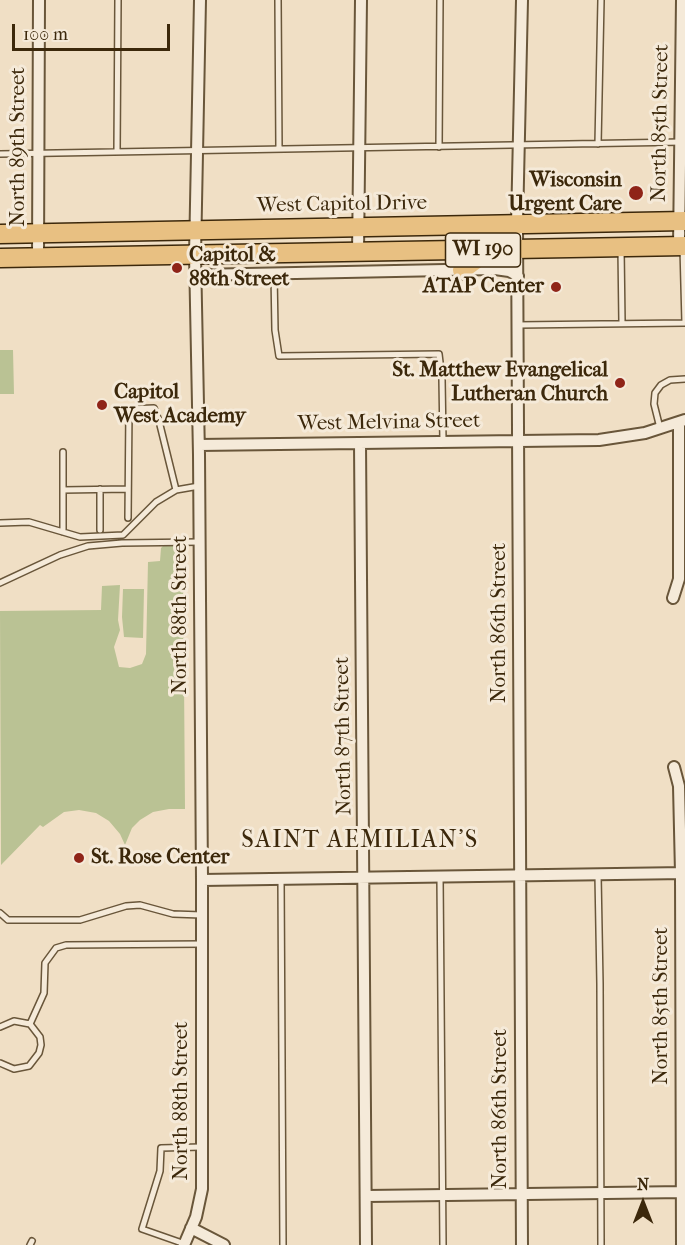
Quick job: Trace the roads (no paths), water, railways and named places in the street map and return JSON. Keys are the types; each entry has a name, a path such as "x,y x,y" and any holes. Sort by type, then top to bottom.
{"main road":[{"name":"West Capitol Drive","path":"0,234 682,221"},
{"name":"WI 190","path":"0,258 682,246"},
{"path":"462,270 477,259 510,249"}],"street":[{"name":"North 89th Street","path":"38,257 39,0"},
{"name":"North 88th Street","path":"184,1244 196,1217 202,1189 200,542 195,275 200,0"},
{"path":"358,252 361,0"},
{"name":"North 86th Street","path":"522,0 517,224 510,249 518,276 522,1245"},
{"name":"North 85th Street","path":"682,0 682,246"},
{"path":"195,275 500,269 518,276"},
{"path":"673,598 679,579 682,421"},
{"name":"West Melvina Street","path":"199,445 599,440 645,433 682,421"},
{"name":"North 87th Street","path":"360,442 366,1245"},
{"name":"North 85th Street","path":"674,767 679,786 683,873 681,1245"},
{"path":"202,880 683,873"},
{"path":"366,1196 683,1192"},
{"path":"191,1228 224,1245"}],"lane":[{"path":"117,152 118,0"},
{"path":"278,0 279,149"},
{"path":"439,147 440,0"},
{"path":"598,144 601,0"},
{"path":"0,154 683,142"},
{"path":"518,325 685,323 682,246"},
{"path":"621,247 622,323"},
{"path":"274,274 275,330 279,356 439,354 443,441"},
{"path":"660,428 654,404 656,393 670,380 685,379"},
{"path":"128,518 129,409 154,408 176,490"},
{"path":"63,452 63,532"},
{"path":"0,523 29,522 80,537 123,535 156,502 176,490 199,486"},
{"path":"100,489 100,530"},
{"path":"63,490 128,489"},
{"path":"0,583 60,555 88,546 200,542"},
{"path":"598,875 601,1245"},
{"path":"440,877 443,1245"},
{"path":"281,879 282,1245"},
{"path":"0,913 8,921 80,920 126,906 140,905 173,914 202,915"},
{"path":"30,1024 44,993 45,963 56,948 66,945 202,944"},
{"path":"0,1027 14,1021 30,1024 36,1030 41,1046 35,1061 22,1069 6,1067 0,1063"},
{"path":"184,1244 142,1229 160,1171 161,1148 201,1147"}],"place":[{"name":"Wisconsin Urgent Care","path":"636,193"},
{"name":"Capitol & 88th Street","path":"177,268"},
{"name":"ATAP Center","path":"556,287"},
{"name":"St. Matthew Evangelical Lutheran Church","path":"620,383"},
{"name":"Capitol West Academy","path":"102,405"},
{"name":"St. Rose Center","path":"79,858"}],"district":[{"name":"SAINT AEMILIAN'S","path":"360,841"}]}
